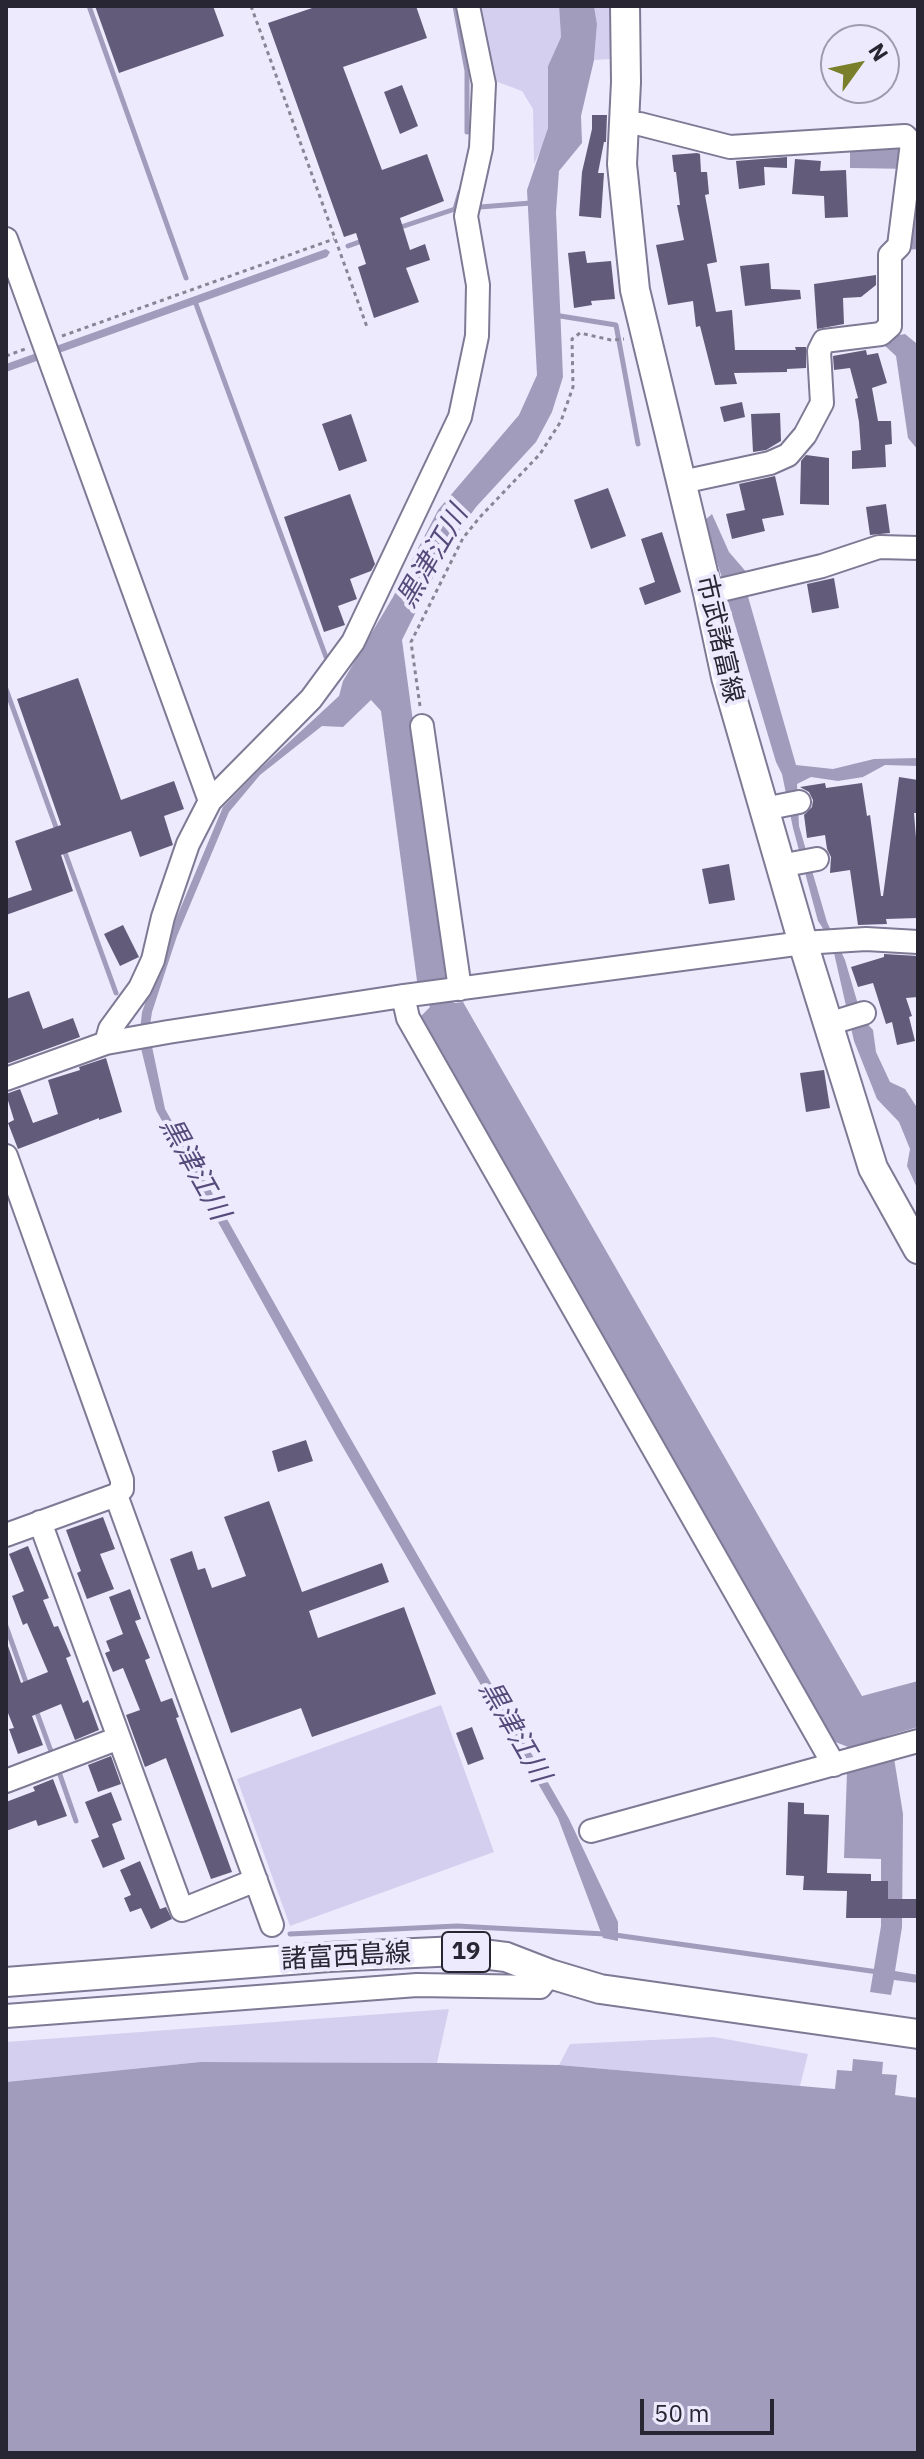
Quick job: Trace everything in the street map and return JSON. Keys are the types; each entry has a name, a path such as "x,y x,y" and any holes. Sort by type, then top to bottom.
{"main road":[{"name":"市武諸富線","path":"625,6 622,164 635,290 682,482 716,591 726,677 782,805 823,941 845,1019 873,1168 918,1249"},
{"name":"諸富西島線","path":"6,1982 329,1957 458,1951 506,1957 600,1989 918,2034"}],"street":[{"path":"106,1043 110,1029 140,988 153,960 163,917 188,844 210,801 311,699 353,642 460,417 477,336 478,285 466,216 481,148 484,84 468,6"},
{"path":"624,124 640,124 730,147 905,136 912,143 899,246 890,255 890,326 881,334 824,341 819,351 822,403 805,435 788,455 770,463 682,482"},
{"path":"6,239 210,801"},
{"path":"716,591 822,566 879,547 918,548"},
{"path":"422,726 460,989"},
{"path":"6,1079 106,1043 168,1032 460,989 823,941 918,942"},
{"path":"410,996 408,1018 842,1763"},
{"path":"6,1156 122,1480 122,1489 116,1495 6,1535"},
{"path":"116,1495 272,1925"},
{"path":"40,1522 182,1910 256,1880"},
{"path":"6,1781 119,1738"},
{"path":"591,1831 918,1741"},
{"path":"6,2016 417,1985 540,1987 550,1974"}],"path":[{"path":"251,6 367,327"},
{"path":"6,356 46,351 334,239"},
{"path":"422,726 411,642 463,538 540,454 561,421 573,387 572,339 580,333 611,340 624,339"}],"shaded area":[{"path":"480,6 559,6 561,37 548,66 548,128 534,164 533,109 522,91 495,81"},
{"path":"594,6 610,6 611,59 594,60 597,24"},
{"path":"441,1705 494,1852 290,1926 237,1779"},
{"path":"449,2009 437,2063 200,2062 6,2082 6,2042"},
{"path":"714,2037 808,2054 800,2086 559,2065 570,2044"}],"water":[{"path":"559,6 594,6 597,24 594,60 581,116 582,143 559,171 556,212 563,377 552,412 536,442 476,507 450,543 402,640 448,982 454,1003 463,1002 862,1696 918,1681 918,1727 884,1737 889,1756 894,1758 903,1814 902,1927 895,1971 918,1975 918,1983 894,1980 891,1995 870,1992 881,1926 881,1859 844,1858 847,1772 853,1766 848,1747 833,1741 420,1017 430,1007 417,981 381,711 371,700 343,727 322,726 260,775 229,812 177,936 152,1012 149,1032 165,1109 569,1819 618,1922 618,1941 603,1938 558,1818 337,1437 156,1110 139,1040 142,1012 170,933 223,807 339,696 343,681 393,597 438,510 519,415 537,375 527,190 548,128 548,66 561,37"},
{"path":"918,119 918,249 907,250 914,169 850,168 850,149 915,149"},
{"path":"326,249 330,252 327,257 6,372 6,364"},
{"path":"905,334 916,343 918,352 918,450 908,438 896,356 883,344 894,336"},
{"path":"712,514 729,552 748,574 743,579 796,765 833,769 874,759 918,758 918,766 885,765 863,777 838,781 811,777 797,784 799,826 827,922 845,960 862,1018 873,1030 876,1052 890,1082 905,1089 918,1109 918,1190 907,1166 910,1149 899,1122 877,1099 854,1041 834,953 818,921 782,774 728,601 731,594 729,582 722,578 704,521"},
{"path":"853,2059 883,2062 882,2074 897,2075 895,2095 918,2098 918,2453 6,2453 6,2082 200,2062 437,2063 559,2065 835,2089 837,2070 852,2071"}],"building":[{"path":"95,6 213,6 224,36 119,73"},
{"path":"318,6 416,6 427,38 343,67 382,170 427,154 444,201 400,218 410,250 425,244 430,260 406,268 419,302 374,318 358,267 366,264 356,233 344,237 268,23"},
{"path":"402,85 418,126 400,134 384,92"},
{"path":"592,115 607,115 606,142 598,173 604,173 601,218 579,216 582,172 592,129"},
{"path":"700,154 701,172 707,172 709,194 705,195 717,262 707,264 716,312 732,310 735,350 796,350 795,347 806,347 806,368 787,369 787,372 734,373 737,384 715,385 700,326 696,327 693,301 668,305 656,245 684,240 672,155"},
{"path":"787,157 787,168 764,167 765,185 739,189 736,161"},
{"path":"795,159 821,161 820,171 846,170 848,217 825,218 824,196 792,194"},
{"path":"585,251 587,263 611,261 615,299 591,301 592,305 574,308 568,253"},
{"path":"769,263 771,289 800,290 801,299 745,306 740,266"},
{"path":"876,275 876,285 861,297 843,298 844,324 817,329 814,284"},
{"path":"866,350 867,355 878,353 887,383 872,388 878,421 891,421 892,444 885,445 886,467 852,469 852,451 861,450 855,399 858,398 850,368 834,370 833,356"},
{"path":"742,402 745,417 724,422 720,407"},
{"path":"780,413 781,441 766,450 753,452 751,414"},
{"path":"351,414 367,461 339,471 322,424"},
{"path":"806,455 829,458 829,505 800,504 801,461"},
{"path":"775,476 784,515 762,519 765,531 732,539 726,514 745,510 739,484"},
{"path":"608,488 626,536 591,549 574,500"},
{"path":"350,494 375,564 371,571 350,579 357,599 338,606 345,625 324,632 284,517"},
{"path":"886,504 890,533 870,535 866,507"},
{"path":"662,532 681,592 645,605 639,588 655,582 641,539"},
{"path":"834,578 839,608 812,613 807,584"},
{"path":"78,678 121,800 174,781 184,809 164,816 173,845 140,857 131,831 61,855 73,891 6,915 6,899 32,890 15,841 61,825 17,699"},
{"path":"899,777 918,780 918,813 914,813 918,918 886,919 887,924 858,925 850,870 830,873 831,857 825,835 807,838 804,815 812,807 813,800 809,792 800,787 825,783 826,788 862,783 883,896"},
{"path":"729,864 735,900 709,904 702,869"},
{"path":"123,925 139,957 120,966 104,934"},
{"path":"884,954 918,956 918,997 906,998 915,1041 897,1045 892,1022 886,1024 873,983 858,987 851,967 884,957"},
{"path":"29,991 43,1029 73,1018 80,1037 6,1064 6,999"},
{"path":"106,1058 122,1112 18,1149 8,1123 14,1120 6,1094 20,1089 33,1123 58,1114 48,1080"},
{"path":"824,1070 830,1108 806,1112 800,1073"},
{"path":"306,1440 313,1461 278,1472 272,1451"},
{"path":"269,1501 302,1592 382,1563 389,1582 309,1611 318,1638 404,1607 436,1694 312,1737 301,1708 231,1733 170,1559 192,1551 198,1570 205,1568 212,1588 246,1576 224,1517"},
{"path":"103,1517 115,1549 100,1554 114,1589 87,1599 77,1573 81,1571 66,1530"},
{"path":"28,1546 49,1598 43,1600 71,1656 66,1658 83,1703 88,1700 99,1730 75,1740 61,1704 32,1716 43,1745 18,1754 9,1729 14,1728 6,1708 6,1647 21,1683 48,1672 27,1623 23,1625 12,1596 24,1591 9,1554"},
{"path":"130,1589 141,1619 135,1621 150,1658 145,1660 161,1702 172,1698 179,1717 176,1718 232,1872 211,1879 166,1758 145,1767 126,1715 140,1710 123,1668 113,1672 105,1653 110,1651 106,1641 123,1634 109,1597"},
{"path":"472,1727 484,1759 468,1765 456,1733"},
{"path":"111,1756 121,1784 98,1792 88,1765"},
{"path":"53,1779 67,1816 38,1826 36,1820 6,1831 6,1802 35,1791 33,1787"},
{"path":"111,1792 122,1820 112,1824 125,1859 103,1868 91,1840 99,1837 85,1802"},
{"path":"788,1802 804,1803 804,1814 829,1815 827,1873 871,1874 871,1881 888,1881 888,1899 918,1899 918,1918 846,1918 847,1891 803,1890 804,1876 786,1875"},
{"path":"140,1861 160,1909 166,1907 172,1919 151,1929 141,1908 130,1912 124,1898 131,1895 120,1870"}],"waterway":[{"path":"89,6 186,278"},
{"path":"455,6 467,71 467,132"},
{"path":"398,228 455,209 460,192"},
{"path":"480,207 531,203"},
{"path":"348,246 362,241"},
{"path":"196,304 326,657"},
{"path":"554,315 616,325 638,444"},
{"path":"6,689 57,830"},
{"path":"63,847 116,993"},
{"path":"6,1626 27,1685"},
{"path":"36,1710 52,1754"},
{"path":"59,1772 76,1821"},
{"path":"290,1934 457,1926 605,1934"},
{"name":"黒津江川","path":"615,1935 878,1972"}]}
